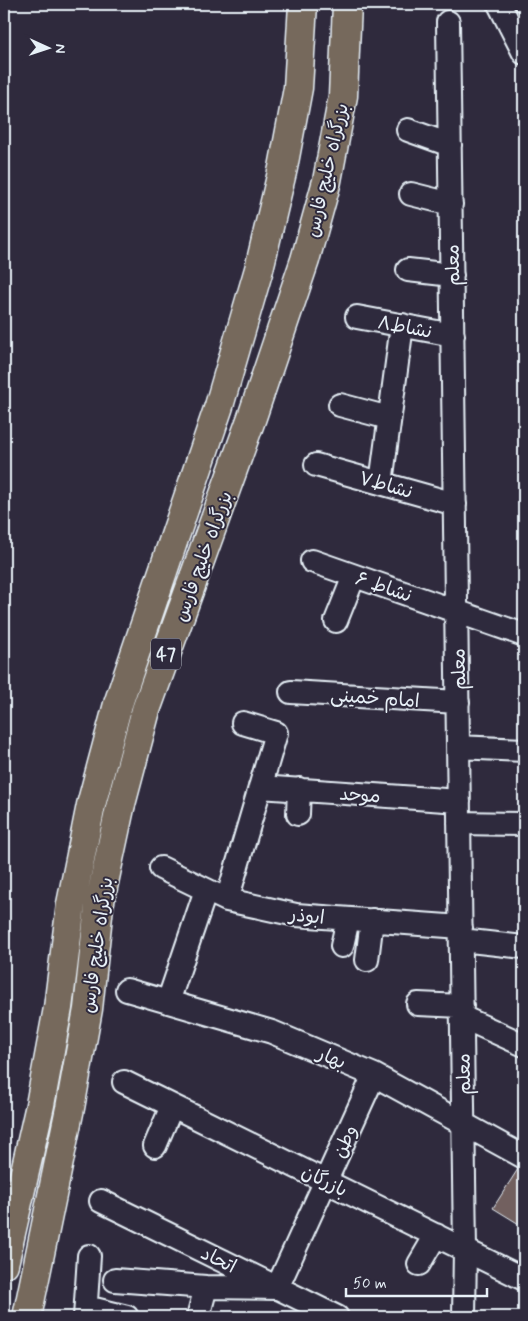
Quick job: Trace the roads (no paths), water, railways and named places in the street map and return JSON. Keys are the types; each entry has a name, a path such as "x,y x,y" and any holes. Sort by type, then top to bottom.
{"highway":[{"name":"بزرگراه خلیج فارس","path":"4,1264 38,1114 51,1046 58,1008 71,904 91,805 118,704 219,406 259,269 283,168 298,88 303,4"},
{"name":"بزرگراه خلیج فارس","path":"26,1317 70,1108 88,1009 100,906 120,808 146,710 252,417 304,260 327,181 343,96 348,4"}],"street":[{"path":"499,4 524,53"},
{"name":"معلم","path":"448,22 465,1249 464,1317"},
{"path":"408,130 450,145"},
{"path":"410,194 451,204"},
{"path":"408,270 452,275"},
{"name":"نشاط۸","path":"357,317 453,335"},
{"path":"381,483 402,325"},
{"path":"340,405 389,418"},
{"name":"نشاط۷","path":"316,465 455,504"},
{"name":"نشاط ۶","path":"312,561 524,635"},
{"path":"336,621 354,576"},
{"name":"امام خمینی","path":"291,692 458,702"},
{"path":"227,900 276,733 243,723"},
{"path":"458,747 524,750"},
{"name":"موحد","path":"260,787 299,789 459,812 524,824"},
{"path":"298,814 299,789"},
{"name":"ابوذر","path":"161,868 227,900 296,915 372,920 461,933 524,947"},
{"path":"168,1002 206,890"},
{"path":"342,946 348,919"},
{"path":"367,960 372,920"},
{"name":"بهار","path":"127,990 272,1032 374,1075 524,1157"},
{"path":"418,1004 462,1012 524,1045"},
{"name":"وطن","path":"277,1288 374,1075"},
{"name":"بازرگان","path":"124,1082 524,1279"},
{"path":"155,1146 172,1106"},
{"name":"اتحاد","path":"101,1201 337,1317"},
{"path":"419,1264 436,1235"},
{"path":"89,1256 85,1312 127,1317"},
{"path":"115,1280 206,1287 277,1288"},
{"path":"198,1317 206,1287"}]}
